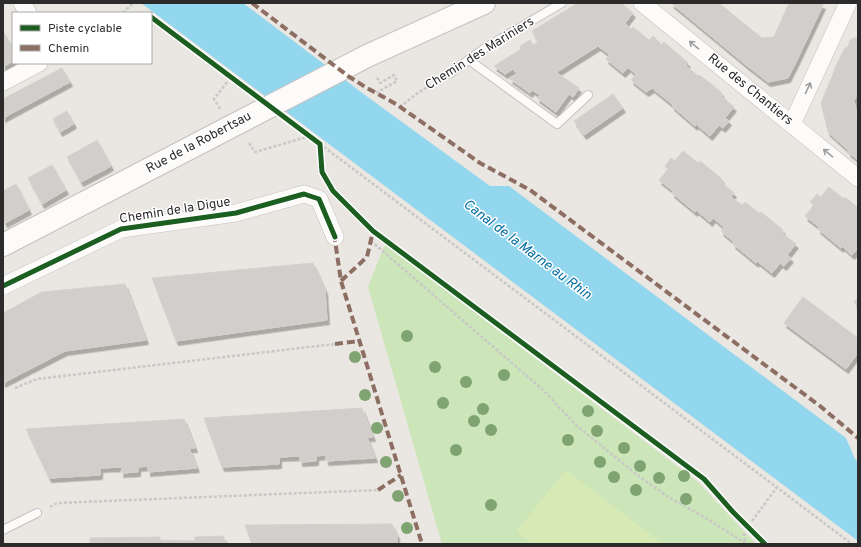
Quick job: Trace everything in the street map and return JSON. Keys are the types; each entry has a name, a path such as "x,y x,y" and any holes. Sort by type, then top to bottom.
{"main road":[{"name":"Rue de la Robertsau","path":"3,245 245,119 371,66 484,3"}],"street":[{"path":"22,3 27,12"},
{"name":"Rue des Chantiers","path":"642,3 858,178"},
{"path":"792,124 848,3"},
{"path":"3,82 37,64"},
{"name":"Chemin de la Digue","path":"3,286 121,229 236,213 304,194 319,199 335,237"}],"lane":[{"name":"Chemin des Mariniers","path":"449,74 485,48 562,3"},
{"path":"469,60 557,124 588,96"},
{"path":"3,530 37,513"}],"path":[{"path":"124,12 133,3 140,8"},
{"path":"371,66 380,83 394,76 397,81 376,93"},
{"path":"225,72 236,81"},
{"path":"225,85 231,77"},
{"path":"304,132 852,544"},
{"path":"249,143 255,152 310,136"},
{"path":"320,144 321,151"},
{"path":"371,241 542,389 576,425 610,453 641,478 670,498 709,520 745,544"},
{"path":"15,388 37,379 335,344"},
{"path":"752,521 777,487"},
{"path":"37,513 57,503 378,490"},
{"path":"744,533 745,544"}],"green space":[{"path":"385,244 698,482 756,544 442,544 368,287"},
{"path":"566,470 663,544 533,544 516,531"}],"water":[{"name":"Canal de la Marne au Rhin","path":"141,3 243,3 369,98 490,186 509,186 846,438 855,459 858,462 858,541"}],"building":[{"path":"578,3 621,3 633,13 622,27 600,8 540,45 532,31"},
{"path":"671,3 719,3 731,13 711,36"},
{"path":"789,3 818,3 823,5 797,60 780,52 784,42 774,37"},
{"path":"600,8 622,27 625,23 631,29 610,55 598,46 557,72 540,45"},
{"path":"731,13 757,34 750,42 759,50 746,65 711,36"},
{"path":"633,27 649,40 653,36 662,45 657,51 670,62 677,53 688,63 652,88 611,53"},
{"path":"3,31 12,47 12,62 3,67"},
{"path":"757,34 762,38 774,37 784,42 780,52 797,60 788,78 768,82 746,65 759,50 750,42"},
{"path":"858,38 858,76 836,66 845,48 848,47 850,40"},
{"path":"530,40 533,45 538,42 557,73 579,88 573,97 569,94 556,112 537,98 540,95 532,90 530,93 510,79 517,74 513,69 505,74 494,66 521,49 520,46"},
{"path":"664,42 677,53 670,62 657,51"},
{"path":"611,53 627,66 628,68 623,73 606,59"},
{"path":"685,65 722,93 720,95 734,107 710,136 696,124 695,126 652,88"},
{"path":"836,66 858,76 858,87 833,74"},
{"path":"62,68 70,82 3,118 3,99"},
{"path":"636,74 652,88 646,92 631,80"},
{"path":"833,74 858,87 858,92 854,101 858,119 858,140 849,151 828,132 821,103"},
{"path":"613,94 623,108 584,135 574,121"},
{"path":"67,111 74,124 60,132 53,119"},
{"path":"726,118 729,121 723,128 719,125"},
{"path":"97,140 111,166 106,169 92,143"},
{"path":"858,140 858,160 848,152"},
{"path":"92,143 106,169 81,182 67,157"},
{"path":"683,151 698,163 700,161 722,179 720,181 733,192 709,221 696,210 695,212 659,180"},
{"path":"671,158 675,161 668,169 665,166"},
{"path":"52,165 66,190 42,204 28,178"},
{"path":"16,184 29,210 5,223 3,219 3,191"},
{"path":"829,187 844,199 845,197 858,208 858,249 852,255 818,229 819,227 805,216"},
{"path":"733,192 734,193 731,197 742,205 745,202 746,203 722,232 721,231 724,227 713,218 710,222 709,221"},
{"path":"817,194 821,197 814,205 810,202"},
{"path":"746,203 771,220 783,230 781,232 796,244 772,273 757,261 756,263 733,244 734,242 722,232"},
{"path":"787,255 791,258 784,266 780,263"},
{"path":"313,263 325,290 327,320 176,341 152,278"},
{"path":"125,284 146,340 65,351 3,383 3,313 42,292"},
{"path":"803,297 858,338 858,353 846,369 784,323"},
{"path":"858,297 858,306 854,302"},
{"path":"362,408 373,437 367,437 375,458 326,461 326,455 316,456 316,461 300,462 300,456 279,457 279,464 222,467 204,418"},
{"path":"184,419 195,448 189,448 197,468 148,472 148,466 138,467 138,472 121,473 122,467 100,468 100,475 49,478 26,429"},
{"path":"392,524 397,535 397,544 252,544 245,525"},
{"path":"223,536 226,544 90,544 90,538 160,537 160,540 194,541 195,537"}],"marked path":[{"path":"252,3 348,76 396,104 480,163 530,190 820,406 858,438"},
{"path":"341,281 367,257 373,231"},
{"path":"334,234 341,281 422,544"},
{"path":"335,344 360,341"},
{"path":"378,490 401,475"}],"cycle path":[{"path":"152,18 320,144 322,172 333,191 373,231 704,479 733,512 765,544"},
{"path":"3,286 121,229 236,213 304,194 319,199 335,237"}]}
